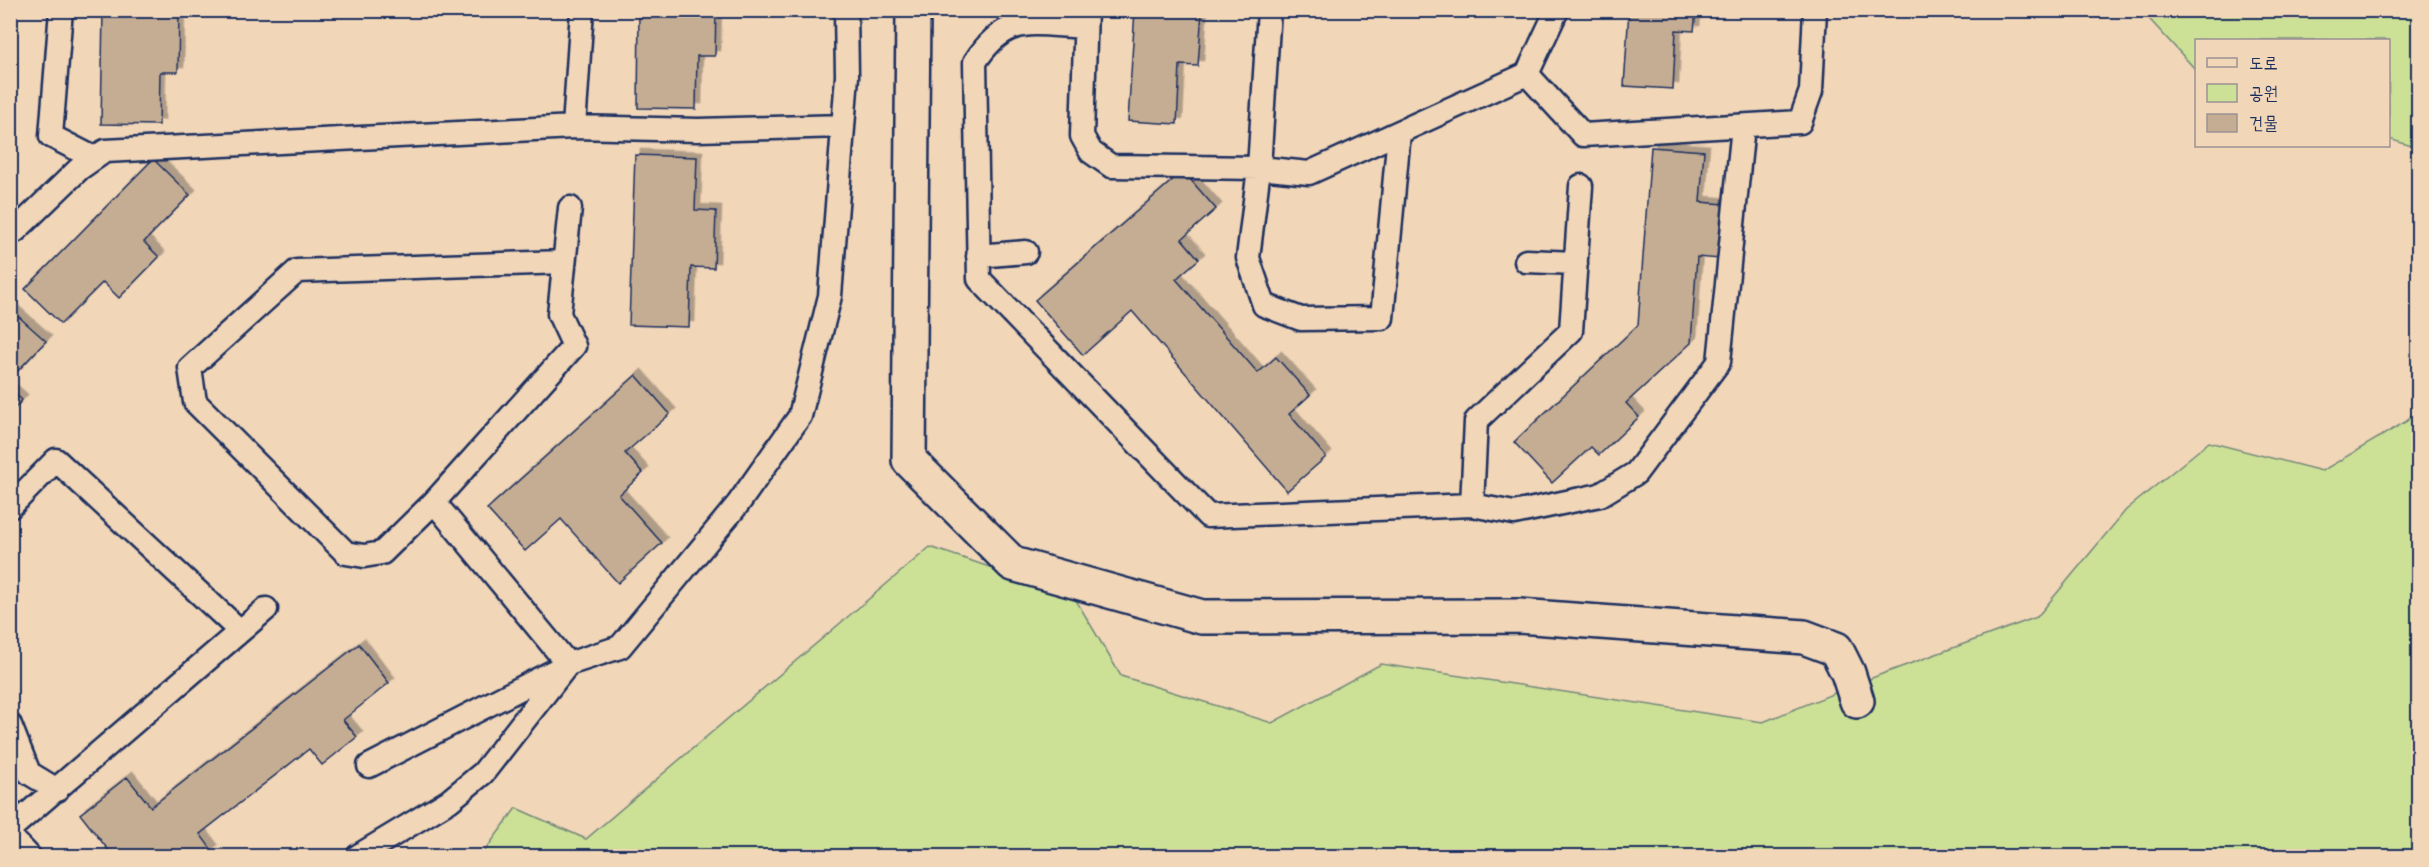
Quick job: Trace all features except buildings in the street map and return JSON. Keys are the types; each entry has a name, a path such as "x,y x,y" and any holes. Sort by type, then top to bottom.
{"street":[{"path":"912,10 909,460 1013,564 1202,617 1519,616 1804,637 1836,649 1848,673 1857,702"}],"lane":[{"path":"61,10 51,136 94,158"},
{"path":"574,127 582,10"},
{"path":"369,766 568,664 620,647 738,504 800,416 830,297 847,76 846,10"},
{"path":"1269,10 1258,168 1248,258 1264,304 1301,320 1382,318 1399,133"},
{"path":"1557,10 1527,74 1309,173 1258,168 1111,166 1091,152 1082,136 1086,19 1017,24 990,40 975,62 979,279 1208,516 1472,505 1514,513 1600,495 1636,472 1719,362 1743,126"},
{"path":"1527,74 1583,135 1800,122 1811,92 1815,10"},
{"path":"15,231 79,169 105,151 574,127 698,130 843,126"},
{"path":"1472,505 1476,421 1571,331 1581,186"},
{"path":"564,262 297,271 190,368 195,402 346,553 364,556 382,554 434,502 574,346 559,314 570,208"},
{"path":"978,256 1026,252"},
{"path":"1526,261 1576,262"},
{"path":"10,507 56,460 240,631"},
{"path":"434,502 568,664"},
{"path":"10,830 266,609"},
{"path":"358,856 449,801 483,772 568,664"},
{"path":"10,725 29,773 57,790"},
{"path":"10,836 29,856"}],"green space":[{"path":"2142,11 2418,11 2418,148 2390,139 2390,39 2195,39 2195,69"},
{"path":"2418,407 2418,856 481,856 516,808 586,839 930,547 1073,595 1121,676 1272,723 1381,664 1763,722 1882,674 2037,617 2126,510 2209,442 2322,471 2407,421"}]}
